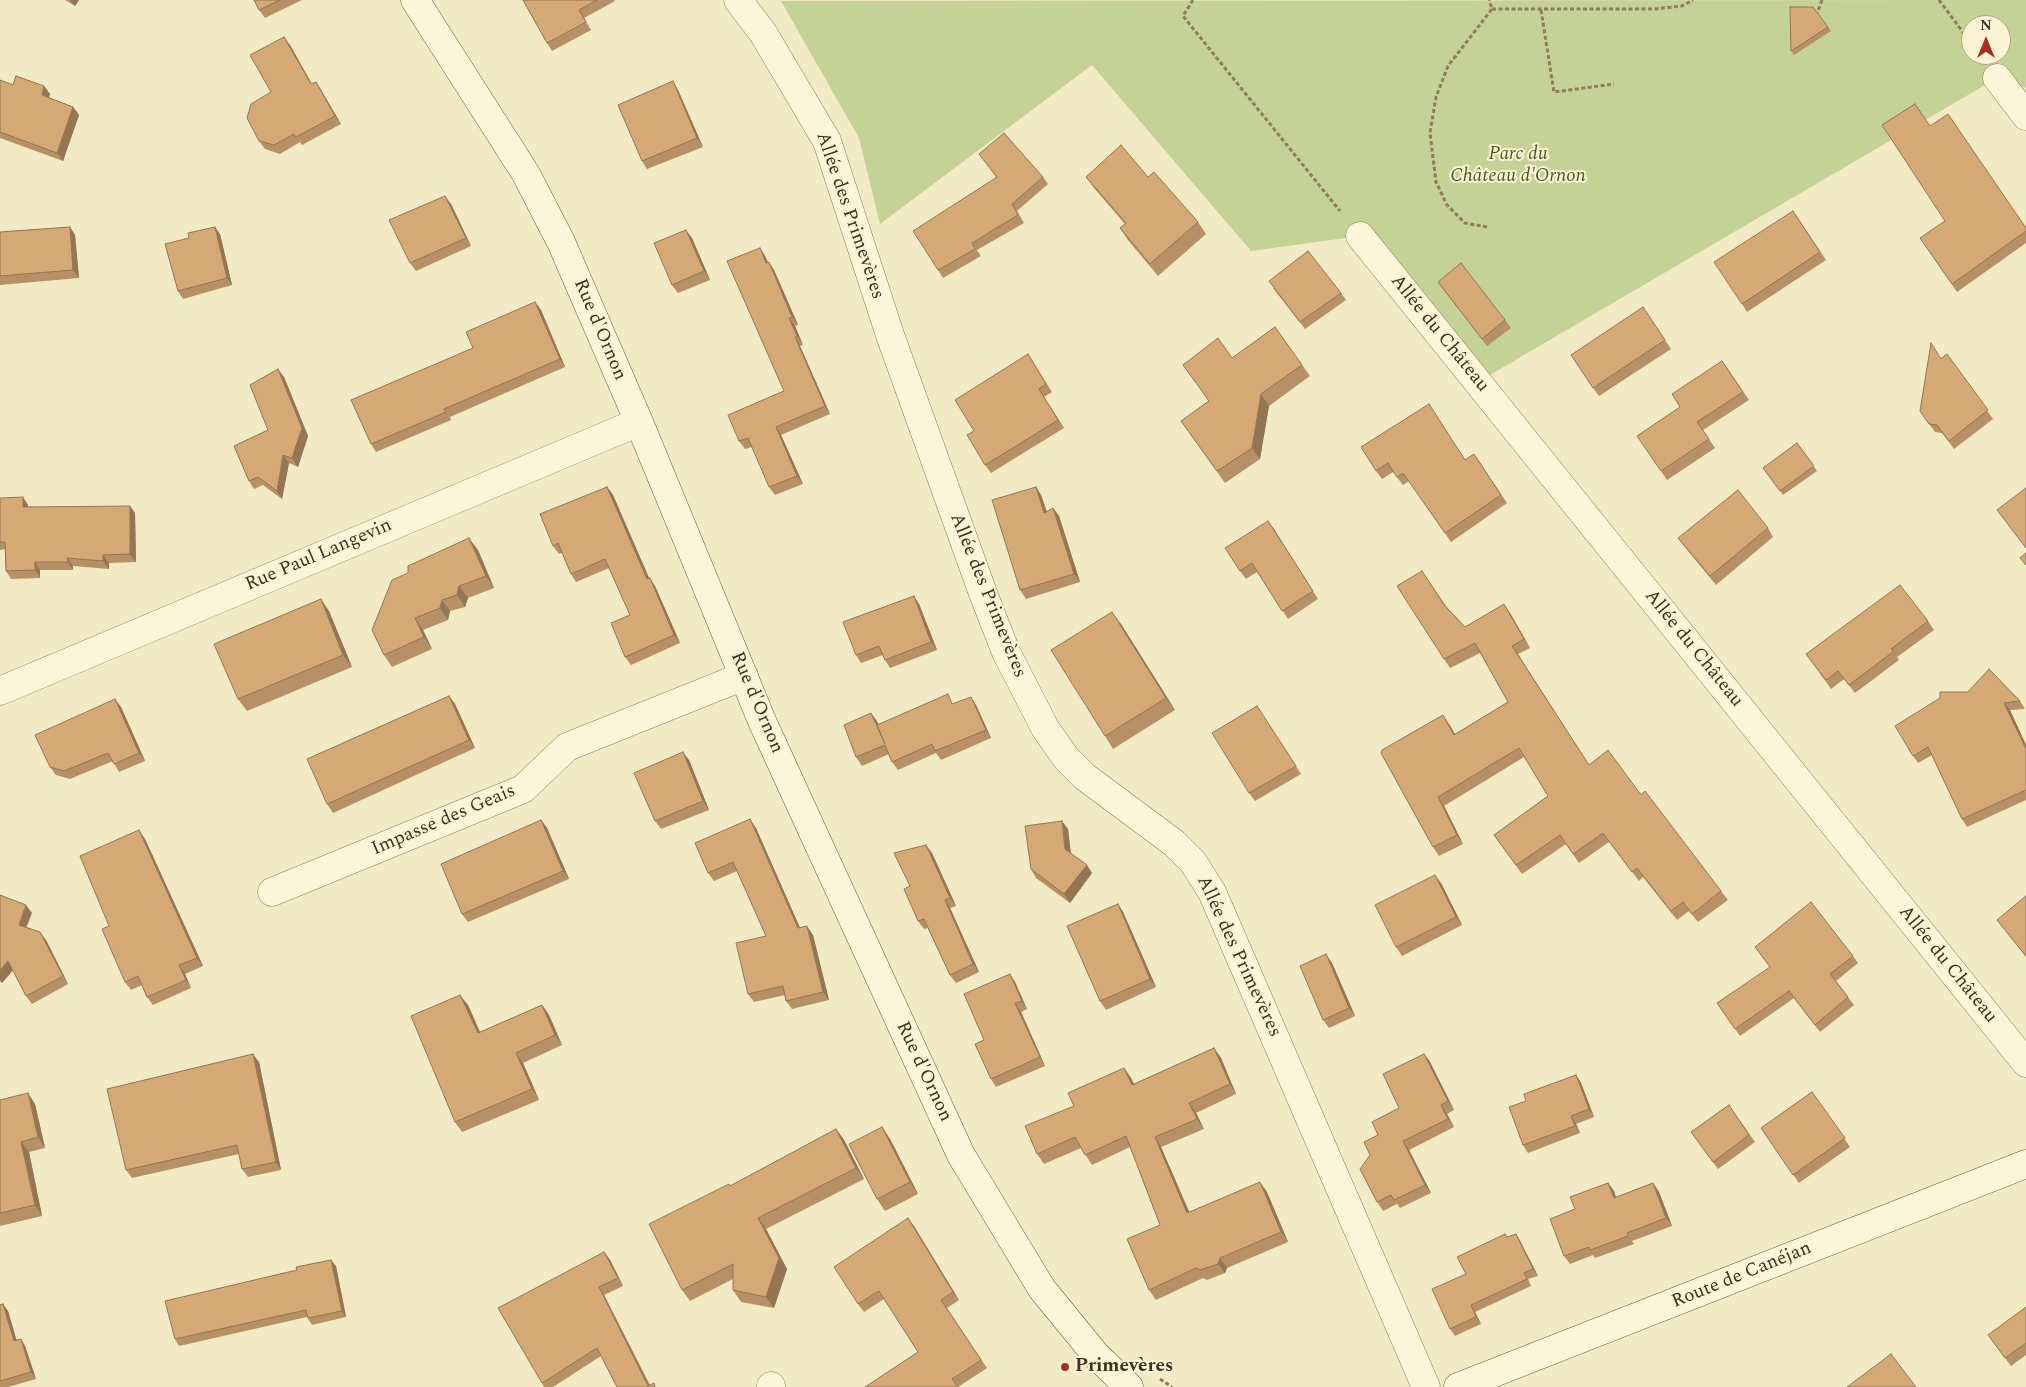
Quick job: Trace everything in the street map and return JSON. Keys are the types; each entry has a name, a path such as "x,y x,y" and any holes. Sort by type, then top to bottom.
{"street":[{"name":"Rue d'Ornon","path":"414,0 526,174 561,242 639,422 762,721 961,1156 1042,1289 1096,1355 1129,1387"},
{"name":"Allée des Primevères","path":"738,0 763,33 827,141 890,335 1006,652 1045,728 1066,758 1085,777 1174,843 1193,862 1212,892 1426,1387"},
{"path":"1997,78 2026,116"},
{"name":"Allée du Château","path":"1360,236 2026,1062"},
{"name":"Rue Paul Langevin","path":"0,691 639,422"},
{"name":"Impasse des Geais","path":"272,892 523,789 567,747 744,676"},
{"name":"Route de Canéjan","path":"1458,1387 2026,1164"}],"path":[{"path":"1193,0 1183,16 1360,236"},
{"path":"1489,0 1492,9"},
{"path":"1492,9 1654,9 1682,6 1693,0"},
{"path":"1813,20 1822,0"},
{"path":"1939,0 1961,30"},
{"path":"1487,227 1465,223 1447,205 1436,182 1430,133 1436,96 1448,66 1492,9"},
{"path":"1541,10 1554,92 1614,84"},
{"path":"1156,1376 1172,1387"}],"green space":[{"name":"Parc du Château d'Ornon","path":"2026,0 2026,88 1997,78 1478,382 1360,236 1251,251 1092,65 880,224 859,138 781,1"}],"building":[{"path":"254,0 280,0 259,10"},
{"path":"523,0 597,0 579,10 586,22 547,43"},
{"path":"1790,7 1813,7 1828,27 1791,51"},
{"path":"284,37 311,84 316,82 335,116 296,137 294,134 274,145 259,141 247,118 251,104 271,92 250,55"},
{"path":"16,76 44,86 42,95 73,107 57,153 0,132 0,80 13,85"},
{"path":"673,81 697,138 642,161 618,105"},
{"path":"1915,104 1930,126 1948,114 2026,228 2026,231 1952,284 1920,238 1945,221 1882,125"},
{"path":"1004,133 1043,177 1012,204 1018,215 972,243 975,249 938,270 913,231 997,177 979,154"},
{"path":"1121,145 1148,177 1154,172 1198,222 1150,264 1120,228 1126,223 1086,177"},
{"path":"445,196 466,238 410,263 389,220"},
{"path":"1793,211 1820,252 1742,304 1714,262"},
{"path":"70,227 73,270 0,276 0,232"},
{"path":"215,227 227,278 178,291 165,244 189,238 188,233"},
{"path":"686,230 704,271 672,285 654,243"},
{"path":"760,248 766,263 769,262 792,317 789,318 797,336 795,337 825,406 776,427 797,476 769,487 748,438 739,441 728,415 784,391 727,261"},
{"path":"1308,251 1341,293 1300,322 1269,281"},
{"path":"1461,263 1505,320 1482,339 1438,282"},
{"path":"535,302 560,359 444,409 446,412 371,444 351,400 473,348 466,332"},
{"path":"1643,307 1665,340 1593,388 1571,355"},
{"path":"1275,327 1302,365 1261,394 1252,448 1217,471 1181,421 1209,401 1183,365 1218,338 1232,358"},
{"path":"1931,343 1941,359 1947,354 1988,410 1949,441 1937,425 1929,424 1920,411"},
{"path":"1028,354 1046,384 1039,389 1058,420 985,465 967,435 974,431 955,400"},
{"path":"1722,361 1743,392 1697,422 1709,439 1661,471 1637,436 1680,407 1672,394"},
{"path":"278,369 302,428 292,458 283,455 277,491 258,477 249,481 234,446 268,430 250,385"},
{"path":"1429,404 1465,460 1474,454 1501,495 1445,533 1403,473 1397,477 1388,463 1376,471 1361,447"},
{"path":"1797,443 1814,466 1780,491 1763,468"},
{"path":"607,487 647,579 650,578 674,635 625,657 611,623 630,615 605,559 571,574 558,543 553,546 540,514"},
{"path":"1036,487 1044,513 1053,508 1074,574 1020,590 992,500"},
{"path":"2026,488 2026,548 1997,510"},
{"path":"1738,490 1768,528 1710,576 1678,538"},
{"path":"23,497 23,507 130,506 130,554 103,555 103,561 67,558 68,562 35,562 35,570 6,571 5,542 0,542 0,498"},
{"path":"1268,521 1313,591 1282,611 1252,563 1240,571 1225,548"},
{"path":"469,538 486,576 459,586 457,595 442,600 440,608 415,618 424,637 384,655 372,630 392,580 408,573 408,566"},
{"path":"2026,553 2026,565 2020,558"},
{"path":"1422,571 1444,605 1465,627 1504,604 1524,639 1512,646 1589,765 1608,750 1641,795 1645,791 1721,891 1692,914 1683,902 1671,911 1637,868 1632,872 1603,833 1573,854 1560,835 1516,865 1494,835 1548,796 1519,748 1438,797 1457,835 1433,847 1381,753 1382,750 1443,715 1454,735 1508,702 1475,643 1444,659 1397,586"},
{"path":"1900,585 1928,621 1891,649 1894,651 1849,685 1838,671 1826,680 1806,654"},
{"path":"914,596 931,642 885,660 879,646 856,655 843,622"},
{"path":"321,599 343,655 238,699 214,644"},
{"path":"1112,612 1166,698 1105,736 1051,650"},
{"path":"1989,669 2020,701 2004,703 2026,749 2026,790 1962,819 1928,747 1913,756 1895,726 1940,698 1940,692 1968,692"},
{"path":"948,694 952,704 971,697 986,730 935,751 932,744 892,762 885,745 856,757 844,725 871,713 885,744 877,725"},
{"path":"449,696 469,740 327,804 307,759"},
{"path":"115,699 139,753 114,764 108,753 64,771 50,767 35,735"},
{"path":"1257,706 1296,766 1249,793 1212,733"},
{"path":"683,752 703,801 655,821 634,773"},
{"path":"750,819 798,928 807,926 823,992 786,1001 783,986 748,994 736,943 766,936 733,862 708,873 695,843"},
{"path":"541,820 563,871 462,914 441,864"},
{"path":"1062,821 1065,849 1087,865 1064,894 1031,869 1025,826"},
{"path":"139,830 197,958 179,965 186,980 147,997 138,976 125,982 102,929 109,926 80,856"},
{"path":"926,845 950,898 945,900 973,964 950,975 924,919 918,921 904,889 910,886 894,853"},
{"path":"1435,875 1456,917 1396,947 1375,905"},
{"path":"0,895 26,905 19,925 40,932 63,976 26,996 8,961 0,970"},
{"path":"2026,896 2026,956 1997,920"},
{"path":"1811,902 1853,956 1830,974 1848,997 1815,1025 1789,991 1735,1029 1717,1003 1770,967 1755,947"},
{"path":"1118,904 1150,979 1100,1001 1067,926"},
{"path":"1326,954 1349,1008 1323,1020 1300,966"},
{"path":"1010,974 1022,1001 1015,1003 1040,1057 991,1079 975,1044 984,1040 964,994"},
{"path":"460,995 478,1033 542,1005 555,1035 516,1053 532,1089 455,1122 411,1016"},
{"path":"1214,1048 1230,1084 1189,1103 1197,1119 1155,1137 1187,1213 1260,1182 1281,1232 1220,1258 1218,1264 1200,1270 1196,1268 1149,1290 1127,1239 1160,1225 1126,1136 1085,1155 1075,1137 1037,1154 1025,1126 1074,1106 1068,1093 1124,1068 1132,1085"},
{"path":"253,1054 276,1162 242,1169 237,1145 126,1170 107,1089"},
{"path":"1424,1054 1448,1101 1441,1105 1448,1119 1403,1141 1425,1185 1394,1200 1391,1195 1377,1202 1360,1169 1370,1155 1364,1142 1378,1135 1372,1122 1399,1108 1383,1074"},
{"path":"1576,1075 1589,1109 1571,1116 1575,1126 1523,1145 1509,1107 1526,1101 1524,1094"},
{"path":"1812,1092 1845,1138 1793,1175 1761,1128"},
{"path":"28,1093 38,1137 21,1142 35,1205 0,1213 0,1100"},
{"path":"1729,1105 1749,1135 1713,1162 1691,1132"},
{"path":"882,1127 910,1182 877,1199 849,1144"},
{"path":"836,1129 856,1168 758,1218 779,1258 766,1297 733,1290 733,1264 682,1290 649,1224 729,1184 730,1186"},
{"path":"1608,1183 1614,1198 1653,1183 1666,1218 1627,1233 1628,1236 1590,1250 1589,1247 1564,1256 1550,1219 1575,1209 1570,1197"},
{"path":"908,1218 953,1292 941,1300 981,1360 952,1379 958,1387 865,1387 918,1352 879,1291 858,1304 834,1267"},
{"path":"1505,1234 1507,1237 1516,1234 1533,1269 1524,1273 1527,1279 1471,1305 1476,1317 1450,1329 1432,1289 1466,1274 1457,1257"},
{"path":"604,1252 618,1278 599,1287 648,1386 654,1383 655,1387 617,1387 597,1348 542,1383 498,1308"},
{"path":"331,1260 342,1311 308,1318 306,1310 175,1339 165,1301 297,1270 296,1267"},
{"path":"3,1304 14,1341 21,1339 31,1372 0,1381 0,1305"},
{"path":"2026,1307 2026,1343 2005,1358 1988,1335"},
{"path":"1891,1354 1916,1387 1847,1387"}],"place":[{"name":"Primevères","path":"1065,1367"}]}
